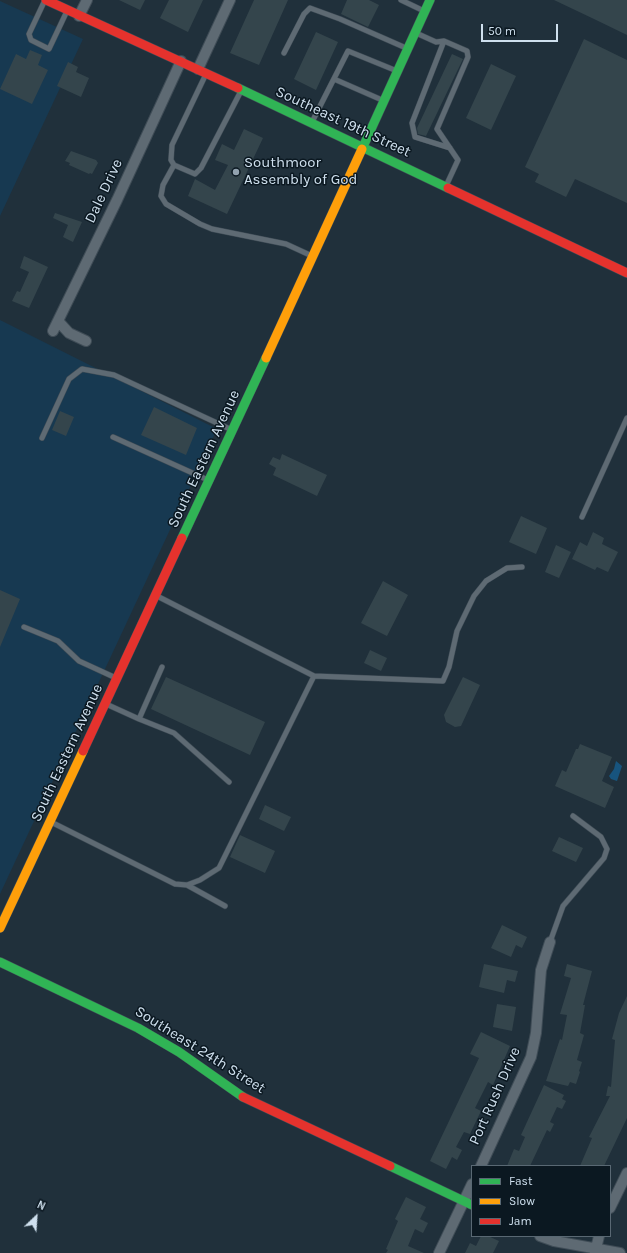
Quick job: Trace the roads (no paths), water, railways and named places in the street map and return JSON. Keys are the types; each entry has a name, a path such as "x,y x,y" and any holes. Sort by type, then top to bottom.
{"street":[{"name":"Southeast 19th Street","path":"45,0 181,61 627,273"},
{"path":"80,16 87,0"},
{"path":"202,71 230,0"},
{"name":"South Eastern Avenue","path":"0,928 233,430 430,0"},
{"name":"Dale Drive","path":"53,331 117,200 181,61"},
{"path":"58,321 69,333 86,341"},
{"name":"Port Rush Drive","path":"481,1165 531,1057 536,1033 541,970 550,942"},
{"name":"Southeast 24th Street","path":"0,962 150,1034 179,1052 237,1094 468,1203"},
{"path":"611,1206 627,1173"},
{"path":"439,1253 468,1203 471,1189"},
{"path":"543,1237 595,1251 620,1253"},
{"path":"595,1251 599,1237"}],"lane":[{"path":"45,0 29,34 31,40 49,49 68,10"},
{"path":"402,0 424,12"},
{"path":"284,53 304,14 310,8 340,19 407,49"},
{"path":"415,32 436,42 444,41 467,51 468,57 437,129 458,160 446,187"},
{"path":"444,41 412,123 415,137 450,148"},
{"path":"312,123 348,51 397,71"},
{"path":"202,71 172,145 171,160 174,165 194,174 201,168 242,90"},
{"path":"334,79 384,100"},
{"path":"174,165 163,185 161,196 166,204 200,224 212,229 286,244 312,256"},
{"path":"42,438 69,379 82,369 114,375 233,430"},
{"path":"582,518 627,418"},
{"path":"113,437 209,481"},
{"path":"156,595 314,676 443,681 449,667 457,631 474,596 486,580 507,568 522,567"},
{"path":"24,627 58,641 79,661 117,678"},
{"path":"139,719 162,667"},
{"path":"187,885 200,880 219,868 314,676"},
{"path":"105,704 174,733 229,782"},
{"path":"550,942 563,906 604,858 608,849 601,837 573,816"},
{"path":"50,822 175,884 187,885 225,906"}],"place":[{"name":"Southmoor Assembly of God","path":"236,172"}]}
